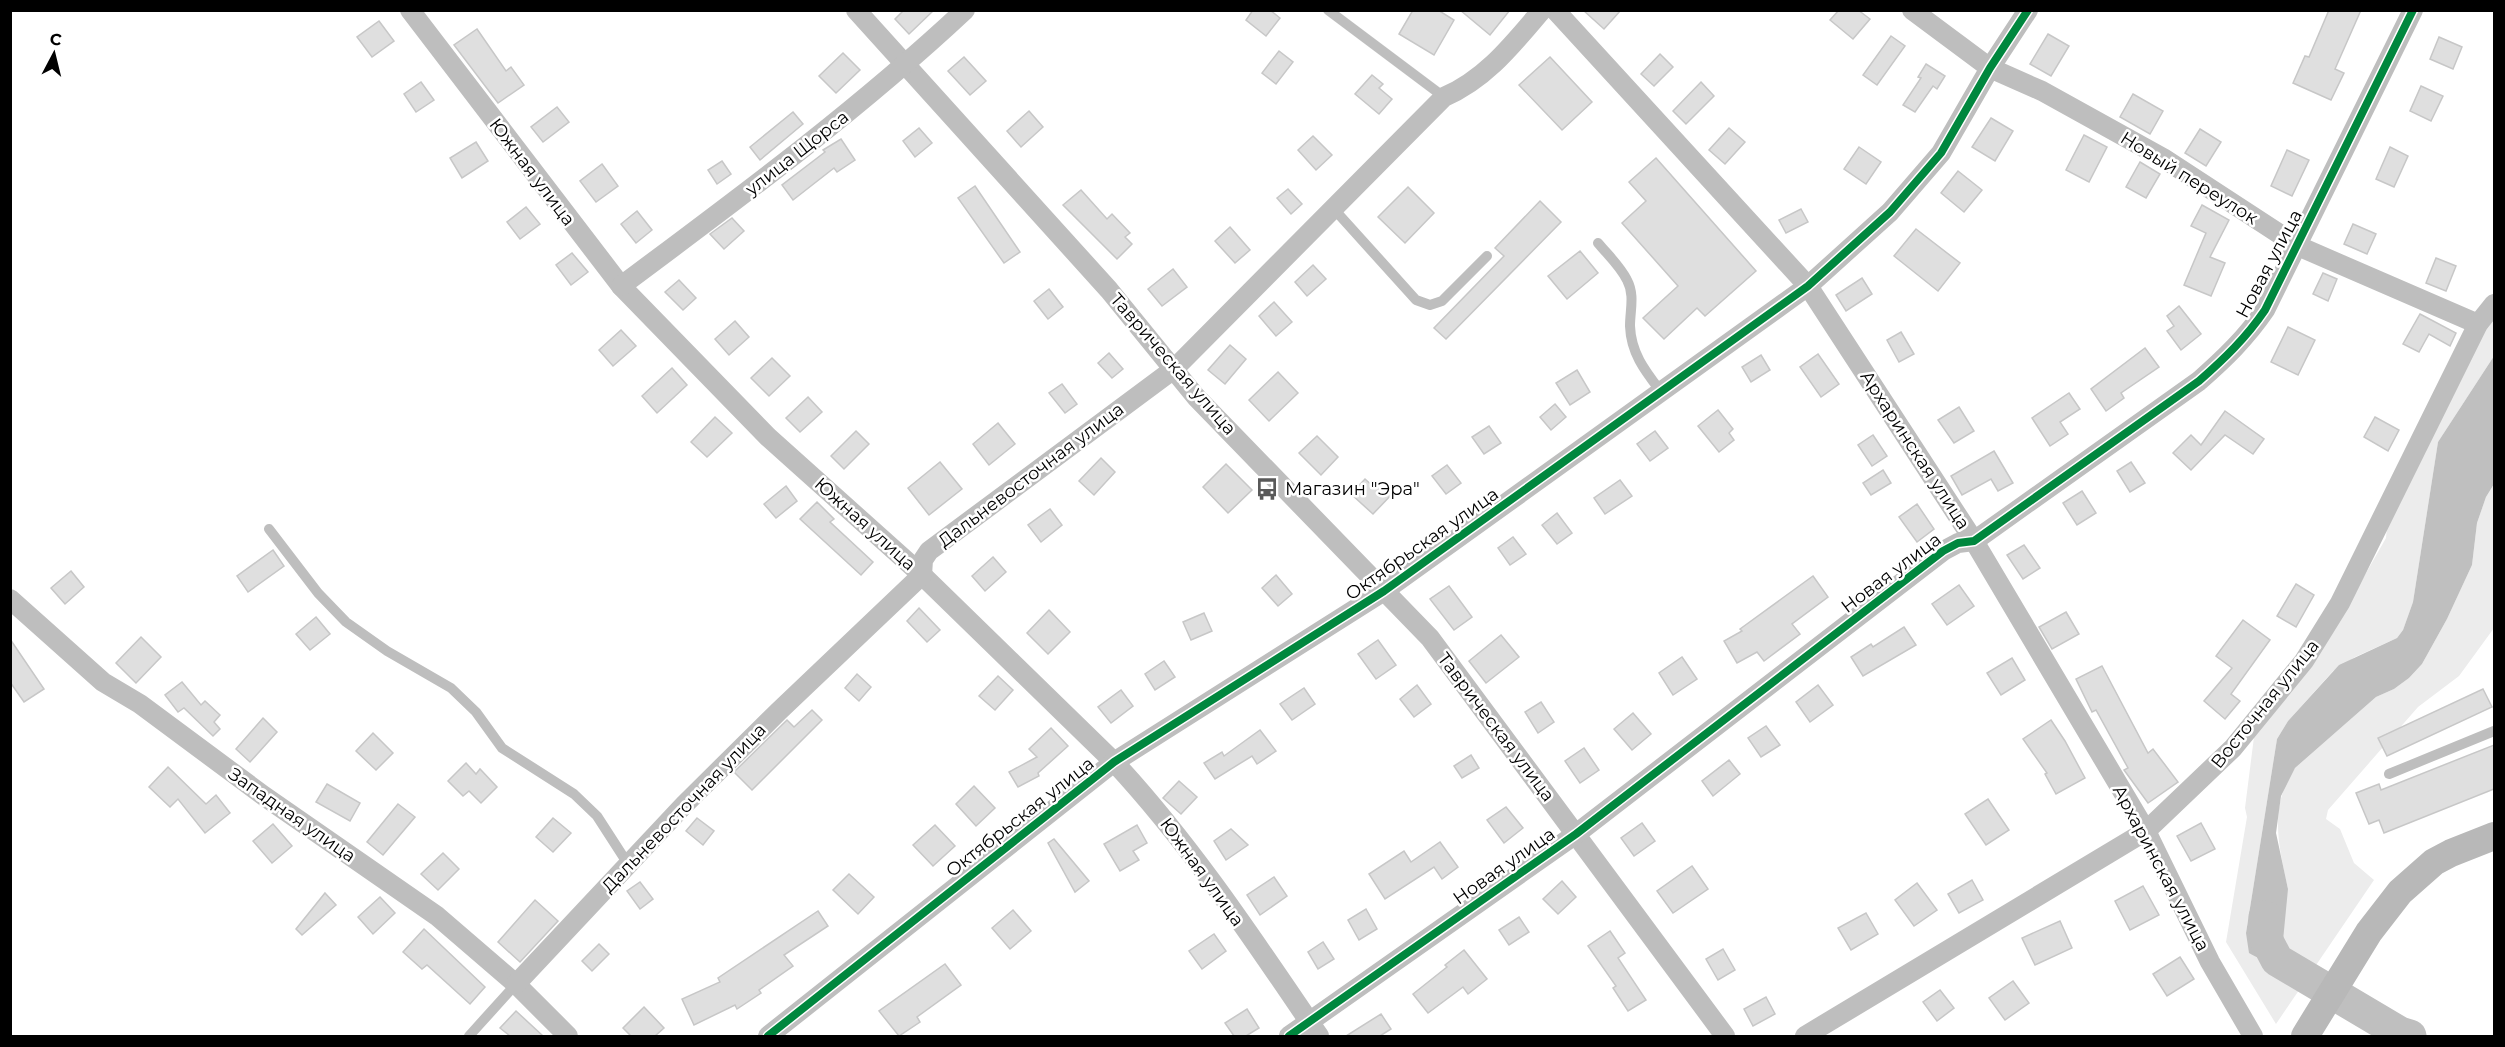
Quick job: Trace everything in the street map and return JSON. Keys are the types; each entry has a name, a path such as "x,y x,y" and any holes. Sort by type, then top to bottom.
{"main road":[{"path":"2305,1036 2384,912 2419,873 2451,853 2494,836"}],"street":[{"name":"Южная улица","path":"410,10 621,286 768,437 922,575 1114,762 1184,843 1314,1029"},
{"name":"Таврическая улица","path":"856,10 1110,290 1196,397 1430,638 1725,1036"},
{"name":"улица Щорса","path":"621,286 780,168 907,65 965,10"},
{"name":"Дальневосточная улица","path":"516,984 628,864 779,711 922,575 923,560 939,543 1174,369 1444,97 1460,90 1485,72 1542,10"},
{"name":"Архаринская улица","path":"1555,10 1808,286 1974,541 2146,831 2210,962 2253,1036"},
{"name":"Новый переулок","path":"1912,10 1990,68 2042,91 2163,158 2298,246 2478,324"},
{"name":"Октябрьская улица","path":"768,1036 1114,762 1384,591 1808,286 1890,212 1941,153 1990,68 2028,10"},
{"name":"Новая улица","path":"1289,1036 1314,1029 1576,834 1943,550 1958,543 1974,541 2199,381 2232,352 2247,336 2265,310 2412,10"},
{"name":"Восточная улица","path":"1805,1036 2146,831 2233,748 2309,653 2340,603 2478,324 2494,304"},
{"name":"Западная улица","path":"10,599 103,682 140,704 264,796 419,903 516,984 568,1036"}],"lane":[{"path":"1328,10 1444,97"},
{"path":"1333,208 1416,300 1430,305 1443,301 1486,256"},
{"path":"1598,243 1628,281 1632,295 1630,326 1633,346 1640,364 1662,393"},
{"path":"269,529 318,593 346,622 387,651 452,688 476,712 502,748 574,794 597,816 628,864"},
{"path":"2389,774 2494,731"},
{"path":"469,1036 516,984"}],"shaded area":[{"path":"2494,307 2494,356 2438,442 2413,602 2403,630 2397,638 2355,657 2333,671 2288,721 2277,739 2246,933 2288,889 2278,827 2281,798 2295,768 2376,697 2394,689 2422,664 2447,619 2472,565 2477,523 2486,497 2494,484 2494,628 2459,676 2418,707 2328,810 2326,819 2340,829 2354,863 2374,880 2276,1024 2226,942 2247,817 2245,808 2255,729 2324,647 2386,538 2387,527"},
{"path":"2494,356 2494,484 2486,497 2477,523 2472,565 2447,619 2422,664 2394,689 2376,697 2295,768 2281,796 2276,833 2288,889 2282,951 2277,960 2259,958 2249,953 2246,933 2277,739 2288,721 2339,665 2397,638 2403,630 2413,602 2438,442"}],"building":[{"path":"904,10 934,10 909,34 895,19"},
{"path":"1253,10 1270,10 1280,18 1266,36 1246,20"},
{"path":"1413,10 1438,10 1454,20 1434,55 1399,34"},
{"path":"1460,10 1510,10 1490,35"},
{"path":"1583,10 1621,10 1604,29"},
{"path":"1839,10 1858,10 1870,19 1853,39 1830,20"},
{"path":"2329,10 2361,10 2335,69 2344,73 2331,100 2293,83 2305,56 2309,57"},
{"path":"379,21 394,41 372,57 357,37"},
{"path":"477,29 506,71 511,67 524,85 498,103 454,45"},
{"path":"2048,34 2069,46 2051,76 2030,64"},
{"path":"1891,36 1905,46 1877,85 1863,75"},
{"path":"2439,37 2462,47 2453,69 2430,59"},
{"path":"1279,51 1293,62 1276,84 1262,73"},
{"path":"843,53 860,70 836,93 819,76"},
{"path":"1660,54 1673,67 1654,86 1641,74"},
{"path":"964,57 986,81 970,95 948,71"},
{"path":"1550,57 1592,102 1562,130 1519,85"},
{"path":"1926,64 1945,76 1937,89 1933,86 1915,112 1903,105 1921,78 1918,77"},
{"path":"1372,75 1383,84 1379,88 1392,99 1379,114 1355,94"},
{"path":"421,82 434,100 416,112 404,94"},
{"path":"1701,82 1714,96 1686,124 1673,111"},
{"path":"2421,86 2443,96 2431,121 2410,111"},
{"path":"2133,94 2163,111 2150,134 2120,117"},
{"path":"557,107 569,122 543,142 531,127"},
{"path":"1029,111 1043,127 1021,147 1007,131"},
{"path":"793,112 803,124 760,160 750,147"},
{"path":"1991,118 2013,131 1995,161 1972,147"},
{"path":"919,128 932,143 915,157 903,141"},
{"path":"1729,128 1745,142 1725,164 1709,150"},
{"path":"2200,129 2221,142 2206,166 2185,153"},
{"path":"2084,135 2107,147 2089,182 2066,170"},
{"path":"1313,136 1332,155 1316,170 1298,150"},
{"path":"841,139 855,160 837,172 834,168 793,200 782,185 825,152 823,150"},
{"path":"476,142 488,161 462,178 450,158"},
{"path":"1859,147 1881,162 1866,184 1844,169"},
{"path":"2390,147 2408,156 2394,187 2376,179"},
{"path":"2287,150 2309,160 2292,196 2271,186"},
{"path":"1656,158 1756,271 1705,316 1697,308 1664,339 1643,318 1678,286 1622,223 1646,201 1629,182"},
{"path":"722,161 731,174 717,184 708,170"},
{"path":"2140,162 2160,174 2146,198 2126,187"},
{"path":"602,164 618,186 596,202 580,181"},
{"path":"1958,171 1982,190 1964,212 1941,193"},
{"path":"975,186 1020,252 1004,263 958,198"},
{"path":"1408,187 1434,213 1405,243 1378,217"},
{"path":"1288,189 1302,204 1291,214 1277,198"},
{"path":"1081,190 1107,219 1112,214 1130,233 1125,237 1132,244 1117,259 1063,205"},
{"path":"1540,201 1561,222 1446,339 1434,328 1504,256 1495,248"},
{"path":"2202,205 2229,220 2210,257 2225,263 2211,296 2184,285 2206,233 2191,226"},
{"path":"526,207 540,224 520,239 507,222"},
{"path":"1801,209 1808,222 1786,233 1779,220"},
{"path":"637,211 652,230 636,243 621,224"},
{"path":"732,218 744,231 724,249 710,234"},
{"path":"2353,224 2376,234 2367,254 2344,244"},
{"path":"1230,227 1250,250 1235,263 1215,241"},
{"path":"1916,229 1960,263 1938,291 1894,256"},
{"path":"1580,251 1598,273 1567,299 1548,276"},
{"path":"572,253 588,272 571,285 556,265"},
{"path":"2436,258 2456,266 2446,291 2426,283"},
{"path":"1313,265 1326,279 1307,296 1295,282"},
{"path":"1173,269 1187,287 1162,306 1148,289"},
{"path":"2323,273 2337,279 2328,301 2313,294"},
{"path":"1862,278 1872,294 1846,311 1836,295"},
{"path":"679,280 696,298 683,310 665,292"},
{"path":"1049,289 1063,307 1048,319 1034,301"},
{"path":"1274,302 1292,322 1276,336 1259,316"},
{"path":"2179,306 2201,334 2181,350 2167,331 2174,326 2167,316"},
{"path":"2420,314 2456,333 2450,346 2429,334 2419,352 2403,344"},
{"path":"735,321 749,337 729,355 715,339"},
{"path":"2288,327 2315,340 2298,375 2271,362"},
{"path":"621,330 636,346 613,366 599,350"},
{"path":"1901,332 1914,354 1899,362 1887,340"},
{"path":"1230,345 1246,359 1225,384 1208,370"},
{"path":"2145,348 2159,367 2121,393 2124,398 2106,411 2091,389"},
{"path":"1109,353 1123,369 1112,378 1098,363"},
{"path":"1818,354 1839,384 1821,397 1800,367"},
{"path":"1761,355 1770,370 1751,382 1742,367"},
{"path":"772,358 790,376 769,396 751,378"},
{"path":"672,368 687,385 657,413 642,396"},
{"path":"1577,370 1590,392 1570,405 1556,383"},
{"path":"1278,372 1298,393 1269,421 1249,400"},
{"path":"1062,384 1077,404 1065,413 1049,393"},
{"path":"2069,393 2080,409 2060,422 2068,434 2050,446 2032,418"},
{"path":"808,397 822,412 800,432 786,418"},
{"path":"1555,404 1566,417 1551,430 1540,417"},
{"path":"1959,407 1974,431 1954,443 1938,420"},
{"path":"1718,410 1733,429 1729,433 1734,440 1719,452 1698,426"},
{"path":"2225,411 2264,439 2253,454 2225,435 2191,470 2173,453 2191,435 2201,445"},
{"path":"715,417 732,433 707,457 691,442"},
{"path":"2375,417 2399,430 2388,451 2364,437"},
{"path":"998,423 1015,444 989,465 973,444"},
{"path":"1489,426 1501,443 1484,454 1472,437"},
{"path":"856,431 869,444 844,469 831,456"},
{"path":"1655,431 1668,448 1650,461 1637,444"},
{"path":"1873,435 1887,456 1872,466 1858,445"},
{"path":"1317,436 1338,457 1321,475 1299,453"},
{"path":"1994,451 2013,483 1998,491 1991,479 1962,495 1951,476"},
{"path":"1101,458 1115,472 1094,495 1079,481"},
{"path":"940,462 962,489 929,515 908,488"},
{"path":"2131,462 2145,483 2130,492 2117,471"},
{"path":"1226,464 1252,490 1228,513 1203,487"},
{"path":"1447,465 1461,483 1446,494 1432,476"},
{"path":"1883,470 1891,483 1871,495 1863,483"},
{"path":"1365,479 1374,487 1380,481 1393,493 1373,514 1351,494"},
{"path":"1620,480 1632,496 1605,514 1594,498"},
{"path":"786,486 797,501 776,518 764,504"},
{"path":"2082,491 2096,513 2077,525 2063,503"},
{"path":"817,502 834,519 830,522 873,562 861,575 800,519"},
{"path":"1917,504 1934,529 1917,542 1899,517"},
{"path":"1050,509 1062,525 1041,542 1028,525"},
{"path":"1557,513 1572,533 1557,544 1542,525"},
{"path":"1513,537 1526,554 1510,565 1498,548"},
{"path":"2024,545 2040,568 2023,579 2007,555"},
{"path":"273,550 284,566 248,592 237,576"},
{"path":"993,557 1006,572 985,591 972,576"},
{"path":"71,571 84,587 65,604 51,588"},
{"path":"1276,575 1292,594 1278,606 1262,588"},
{"path":"1813,576 1828,597 1792,624 1800,634 1764,661 1757,652 1737,663 1724,641 1742,631 1740,629"},
{"path":"2296,584 2314,595 2296,627 2277,616"},
{"path":"1959,585 1974,606 1947,625 1932,604"},
{"path":"1449,586 1472,617 1454,630 1430,599"},
{"path":"919,608 940,630 927,642 907,621"},
{"path":"1049,610 1070,632 1048,654 1027,633"},
{"path":"2066,612 2079,634 2052,649 2039,627"},
{"path":"1204,613 1212,631 1191,640 1183,622"},
{"path":"316,617 330,634 310,650 296,634"},
{"path":"2243,620 2270,640 2231,694 2240,701 2225,719 2204,701 2232,668 2216,656"},
{"path":"1904,627 1916,645 1863,676 1851,657 1871,644 1873,647"},
{"path":"1501,635 1519,657 1486,683 1469,661"},
{"path":"141,637 161,657 136,683 116,663"},
{"path":"10,639 44,689 24,702 10,682"},
{"path":"1378,640 1396,665 1376,679 1358,654"},
{"path":"1682,657 1697,679 1673,695 1659,673"},
{"path":"2012,658 2025,680 2001,695 1987,673"},
{"path":"1164,661 1175,677 1155,690 1145,674"},
{"path":"2102,666 2148,753 2153,749 2178,782 2148,803 2124,770 2128,768 2096,710 2092,712 2076,679"},
{"path":"857,674 871,687 859,701 845,688"},
{"path":"998,676 1013,690 995,710 979,696"},
{"path":"182,682 201,705 205,701 220,715 214,722 220,729 213,736 184,708 178,712 165,695"},
{"path":"1417,685 1431,704 1414,717 1400,699"},
{"path":"1818,685 1833,705 1810,722 1796,702"},
{"path":"1304,688 1315,704 1292,720 1280,704"},
{"path":"2483,689 2492,707 2387,756 2378,738"},
{"path":"1121,690 1133,706 1111,723 1098,707"},
{"path":"1541,702 1554,722 1538,733 1525,712"},
{"path":"812,710 822,720 752,790 734,772 787,720 794,727"},
{"path":"1633,713 1651,734 1632,750 1614,729"},
{"path":"263,718 277,732 250,762 236,749"},
{"path":"2051,720 2085,778 2056,794 2045,774 2047,773 2023,739"},
{"path":"1766,726 1780,745 1761,757 1748,738"},
{"path":"1051,728 1068,746 1038,773 1039,776 1018,787 1009,772 1037,757 1029,749"},
{"path":"1260,730 1276,751 1257,764 1252,756 1215,779 1204,763 1222,752 1224,756"},
{"path":"373,733 393,753 376,770 356,751"},
{"path":"2494,745 2494,789 2384,833 2379,820 2369,824 2356,793 2379,784 2381,790"},
{"path":"1584,748 1599,770 1580,783 1565,761"},
{"path":"1471,755 1479,768 1462,778 1454,766"},
{"path":"1729,760 1740,774 1713,796 1702,781"},
{"path":"466,763 476,774 480,769 497,787 481,803 469,791 463,796 448,781"},
{"path":"168,767 206,804 216,795 230,813 205,833 178,799 170,807 149,787"},
{"path":"1179,781 1197,797 1181,814 1163,798"},
{"path":"327,784 360,803 350,821 316,802"},
{"path":"974,786 995,808 976,826 956,804"},
{"path":"1988,799 2009,830 1986,845 1965,814"},
{"path":"398,804 415,817 383,855 367,842"},
{"path":"1506,807 1523,828 1504,843 1487,820"},
{"path":"553,818 571,833 553,852 536,837"},
{"path":"697,818 714,831 703,845 686,831"},
{"path":"1642,823 1655,841 1634,856 1621,838"},
{"path":"2201,823 2215,849 2191,861 2177,836"},
{"path":"273,824 292,846 272,863 253,841"},
{"path":"935,825 955,846 933,866 913,845"},
{"path":"1137,825 1147,843 1133,851 1139,860 1120,871 1104,844"},
{"path":"1231,829 1248,845 1226,860 1214,841"},
{"path":"1054,839 1089,881 1075,892 1048,843"},
{"path":"1440,842 1458,867 1442,879 1434,867 1385,899 1369,874 1404,851 1411,862"},
{"path":"443,853 459,869 438,890 421,874"},
{"path":"1692,866 1708,889 1673,913 1657,891"},
{"path":"849,874 874,897 858,914 833,890"},
{"path":"1274,877 1287,896 1260,915 1247,895"},
{"path":"1972,880 1983,900 1959,913 1948,894"},
{"path":"1562,881 1576,897 1558,914 1543,899"},
{"path":"640,882 653,899 640,909 627,891"},
{"path":"1917,883 1937,910 1914,926 1895,900"},
{"path":"2143,886 2159,915 2130,930 2115,901"},
{"path":"325,893 336,905 302,935 296,929"},
{"path":"380,897 395,913 373,934 358,917"},
{"path":"535,900 558,921 520,962 498,942"},
{"path":"1366,909 1377,929 1359,940 1348,920"},
{"path":"1013,910 1031,931 1010,949 992,928"},
{"path":"818,911 828,926 784,955 793,966 759,990 761,993 737,1009 735,1005 694,1025 682,999 720,982 718,978"},
{"path":"1866,913 1878,934 1851,950 1838,928"},
{"path":"1519,917 1529,932 1509,945 1499,930"},
{"path":"2060,921 2072,948 2035,965 2022,938"},
{"path":"424,929 485,987 470,1004 427,965 422,969 403,952"},
{"path":"1610,931 1625,953 1618,958 1646,1000 1628,1011 1613,988 1616,986 1588,946"},
{"path":"1214,934 1226,951 1202,969 1189,951"},
{"path":"1323,942 1334,959 1318,969 1308,952"},
{"path":"599,944 609,954 592,971 582,961"},
{"path":"1723,949 1735,970 1718,980 1706,959"},
{"path":"1464,950 1487,979 1468,994 1463,987 1428,1013 1413,994"},
{"path":"2180,957 2194,979 2167,996 2153,974"},
{"path":"945,964 961,985 917,1017 920,1022 899,1036 879,1011"},
{"path":"2013,981 2029,1003 2005,1020 1989,998"},
{"path":"1940,990 1954,1008 1937,1021 1923,1002"},
{"path":"1766,997 1775,1014 1753,1026 1744,1009"},
{"path":"644,1007 664,1028 655,1036 631,1036 623,1028"},
{"path":"1247,1009 1259,1028 1246,1036 1234,1036 1225,1023"},
{"path":"516,1011 543,1036 510,1036 500,1028"},
{"path":"1381,1014 1391,1029 1380,1036 1346,1036"}],"waterway":[{"path":"2265,917 2266,939 2277,960 2400,1033 2410,1036"}],"cycle path":[{"path":"768,1036 1114,762 1384,591 1808,286 1890,212 1941,153 1990,68 2028,10"},
{"path":"1289,1036 1576,834 1943,551 1958,543 1974,541 2208,373 2242,339 2265,310 2413,10"}],"place":[{"name":"Магазин \"Эра\"","path":"1267,489"}]}
